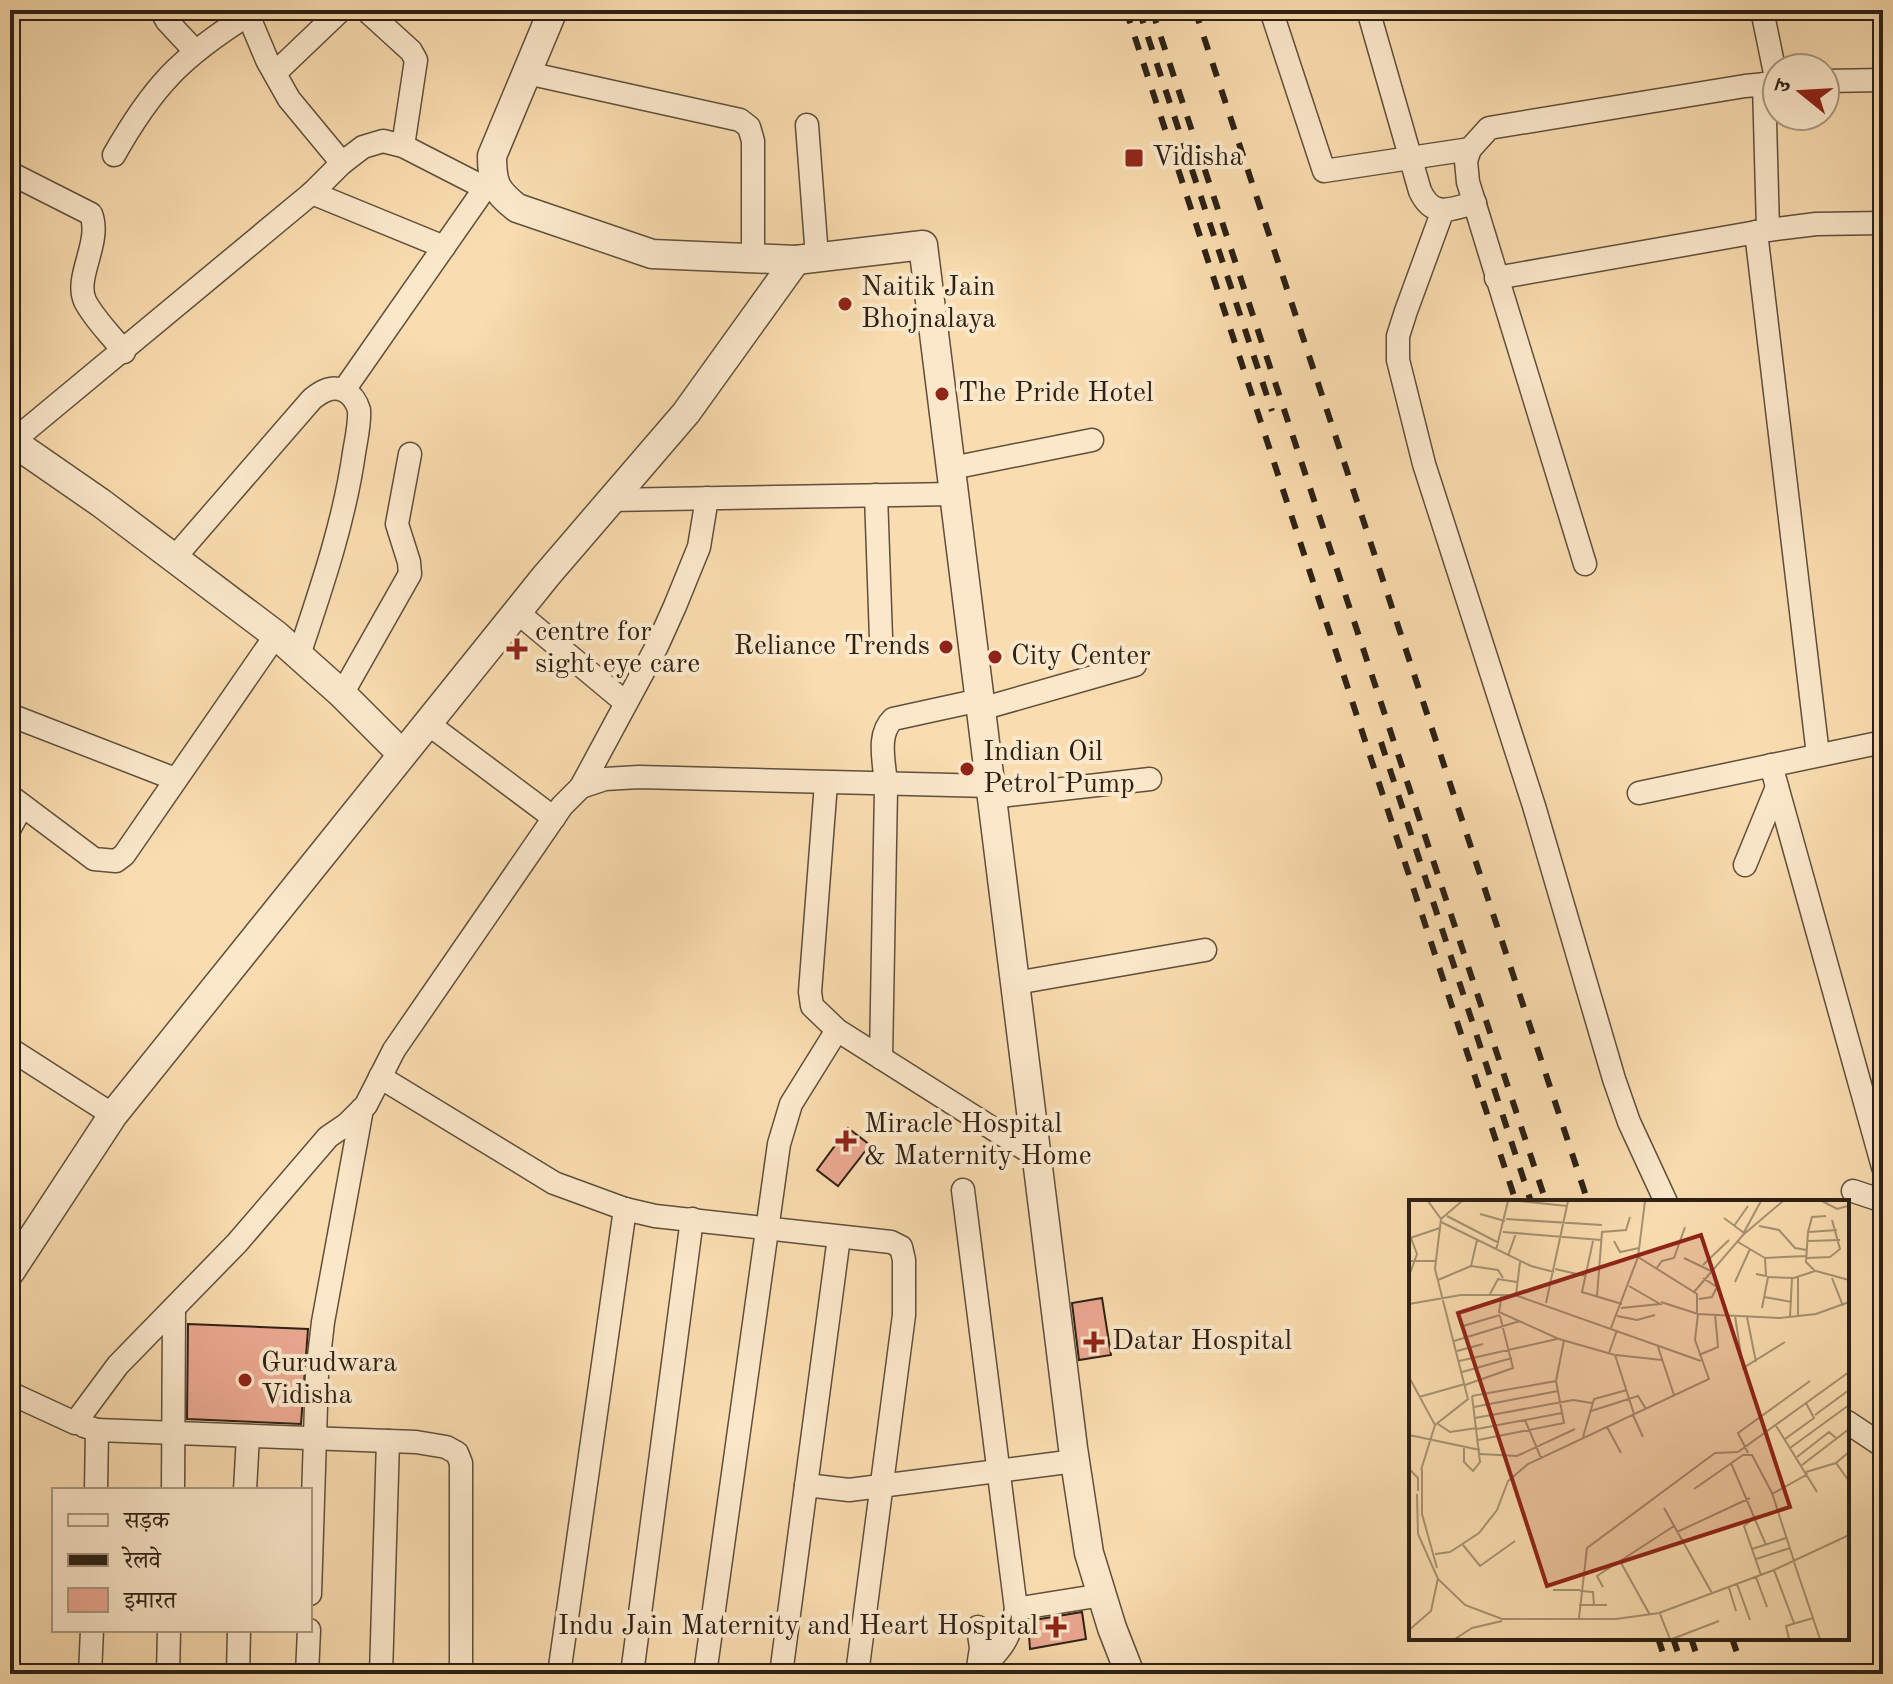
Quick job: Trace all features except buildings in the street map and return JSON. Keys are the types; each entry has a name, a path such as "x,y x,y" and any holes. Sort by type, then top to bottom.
{"street":[{"path":"161,10 167,21 195,51"},
{"path":"275,73 341,10"},
{"path":"366,10 411,51 416,60 403,146"},
{"path":"344,390 489,183 492,156 553,10"},
{"path":"1271,10 1324,171 1470,149"},
{"path":"1368,10 1425,203 1433,209 1443,210 1475,203"},
{"path":"1762,10 1771,52"},
{"path":"114,155 139,112 169,74 247,12 289,99 342,163"},
{"path":"527,73 740,120 749,127 753,141 753,260"},
{"path":"1841,81 1883,80"},
{"path":"1585,564 1468,182 1466,161 1470,149 1489,128 1761,84"},
{"path":"10,1272 113,1115 401,753 686,413 807,259 807,125"},
{"path":"1763,132 1762,231 1818,755"},
{"path":"401,753 342,694 276,635 175,557 12,441 124,352 312,193 342,163 363,147 383,141 403,146 489,183 517,208 652,254 753,260 807,259 923,245 1075,1461 1089,1553 1130,1674"},
{"path":"10,173 91,214 95,224 83,287 84,299 124,352"},
{"path":"312,193 444,247"},
{"path":"1443,210 1398,336 1398,360 1424,464 1534,806 1614,1079 1629,1122 1665,1200"},
{"path":"1496,278 1762,231 1816,224 1883,223"},
{"path":"175,557 312,399 322,391 333,388 344,390 353,397 358,408 350,480 328,570 299,655"},
{"path":"610,500 876,495 953,481 1092,440"},
{"path":"342,694 410,574 397,524 410,454"},
{"path":"876,495 881,638"},
{"path":"312,1542 317,1374 323,1322 362,1109 394,1050 455,958 554,818 581,787 657,646 699,547 707,498"},
{"path":"517,612 626,703"},
{"path":"10,828 16,801 94,859 116,861 124,855 276,635"},
{"path":"881,1058 885,727 893,719 980,705 1135,665"},
{"path":"10,715 175,779"},
{"path":"427,723 554,818"},
{"path":"1639,793 1774,776 1818,755 1883,742"},
{"path":"1745,865 1774,776"},
{"path":"1774,776 1883,1167"},
{"path":"581,787 605,779 639,777 886,784 991,791 1150,779"},
{"path":"826,783 810,992 812,1006 837,1030 1036,1156"},
{"path":"1016,983 1205,950"},
{"path":"705,1674 779,1144 791,1104 837,1030"},
{"path":"10,1049 113,1115"},
{"path":"380,1077 554,1183 625,1209 891,1242 901,1247 904,1260 904,1315 857,1674"},
{"path":"75,1423 118,1365 237,1243 328,1137 362,1109"},
{"path":"963,1190 1016,1609 1011,1632 1002,1647 977,1674"},
{"path":"1853,1191 1883,1201"},
{"path":"559,1674 625,1209"},
{"path":"632,1674 692,1219"},
{"path":"781,1674 839,1237"},
{"path":"173,1488 174,1310"},
{"path":"10,1393 97,1430 388,1441 446,1447 457,1453 461,1463 461,1674"},
{"path":"1849,1423 1883,1446"},
{"path":"96,1488 97,1430"},
{"path":"245,1488 248,1436"},
{"path":"381,1674 388,1441"},
{"path":"806,1485 833,1489 882,1486 1075,1461"},
{"path":"1016,1609 1102,1595"},
{"path":"977,1674 981,1648 978,1627"},
{"path":"90,1674 92,1632"},
{"path":"168,1674 169,1632"},
{"path":"238,1674 239,1632"},
{"path":"307,1674 309,1632"}],"railway":[{"path":"1126,10 1515,1200"},
{"path":"1139,10 1272,411"},
{"path":"1152,10 1545,1200"},
{"path":"1195,10 1587,1200"},
{"path":"1381,742 1530,1200"},
{"path":"1659,1640 1670,1674"},
{"path":"1674,1640 1685,1674"},
{"path":"1692,1640 1703,1674"},
{"path":"1733,1640 1744,1674"}],"place":[{"name":"Vidisha","path":"1134,158"},
{"name":"Naitik Jain Bhojnalaya","path":"845,304"},
{"name":"The Pride Hotel","path":"942,394"},
{"name":"Reliance Trends","path":"946,647"},
{"name":"centre for sight eye care","path":"517,649"},
{"name":"City Center","path":"995,657"},
{"name":"Indian Oil Petrol Pump","path":"967,769"},
{"name":"Miracle Hospital & Maternity Home","path":"846,1141"},
{"name":"Datar Hospital","path":"1094,1342"},
{"name":"Gurudwara Vidisha","path":"245,1380"},
{"name":"Indu Jain Maternity and Heart Hospital","path":"1056,1627"}]}
